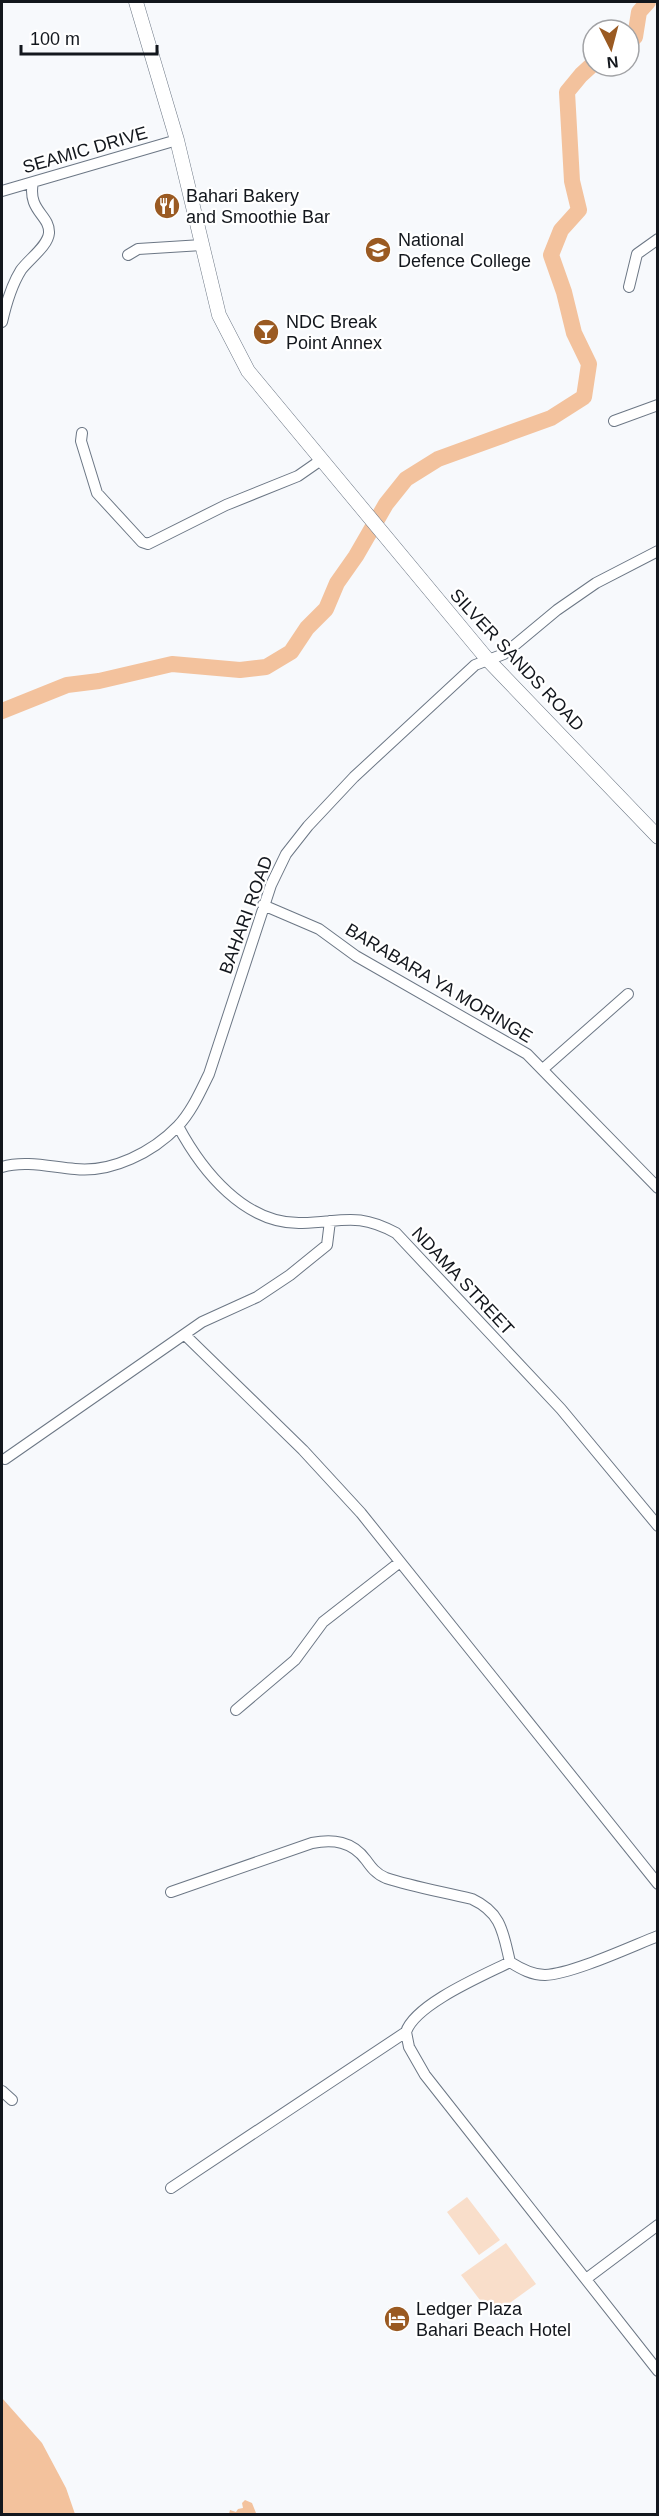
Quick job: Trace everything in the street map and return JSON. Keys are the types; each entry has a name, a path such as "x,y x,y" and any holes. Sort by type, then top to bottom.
{"street":[{"name":"SILVER SANDS ROAD","path":"136,2 177,140 219,315 248,371 404,562 488,660 657,837"},
{"name":"SEAMIC DRIVE","path":"2,191 177,140"},
{"path":"2,322 13,285 22,269 48,236 48,226 32,201 33,182"},
{"path":"629,287 637,254 657,239"},
{"path":"128,255 138,249 202,245"},
{"path":"614,421 657,405"},
{"path":"81,433 81,441 97,493 142,542 148,544 226,506 298,476 321,460"},
{"name":"BAHARI ROAD","path":"2,1167 42,1165 77,1170 125,1162 146,1151 178,1126 196,1100 209,1074 263,905 286,854 308,826 354,777 475,665 504,654 557,610 596,583 657,551"},
{"name":"BARABARA YA MORINGE","path":"263,905 320,929 356,956 527,1054 657,1188"},
{"path":"543,1069 628,994"},
{"name":"NDAMA STREET","path":"178,1126 196,1156 242,1205 269,1219 299,1224 354,1219 376,1222 396,1233 561,1409 656,1522"},
{"path":"5,1459 202,1323 257,1297 319,1253 329,1239 330,1221"},
{"path":"185,1335 303,1450 361,1513 657,1884"},
{"path":"236,1710 295,1660 323,1622 400,1562"},
{"path":"171,1892 312,1843 336,1840 358,1851 371,1867 386,1878 472,1899 484,1905 500,1924 510,1962 526,1972 545,1975 563,1971 657,1936"},
{"path":"171,2188 406,2032 413,2019 463,1984 510,1962"},
{"path":"406,2032 409,2047 425,2075 657,2371"},
{"path":"2,2091 12,2100"},
{"path":"586,2279 657,2225"}],"shaded area":[{"path":"467,2197 500,2240 479,2255 447,2212"},
{"path":"506,2243 536,2284 492,2316 461,2275"},
{"path":"2,2398 42,2443 66,2488 75,2514 2,2514"},
{"path":"245,2500 252,2503 256,2513 229,2514 230,2510 236,2512 243,2508 242,2503"}],"waterway":[{"path":"638,18 639,12 648,2"},
{"path":"2,711 67,685 99,681 172,664 240,670 266,667 291,652 307,628 326,609 337,583 356,556 386,504 406,479 438,459 551,418 584,397 589,364 574,333 564,292 551,255 561,230 579,210 572,181 567,92 581,75"}],"place":[{"name":"Bahari Bakery and Smoothie Bar","path":"167,206"},
{"name":"National Defence College","path":"378,250"},
{"name":"NDC Break Point Annex","path":"266,332"},
{"name":"Ledger Plaza Bahari Beach Hotel","path":"397,2319"}]}
